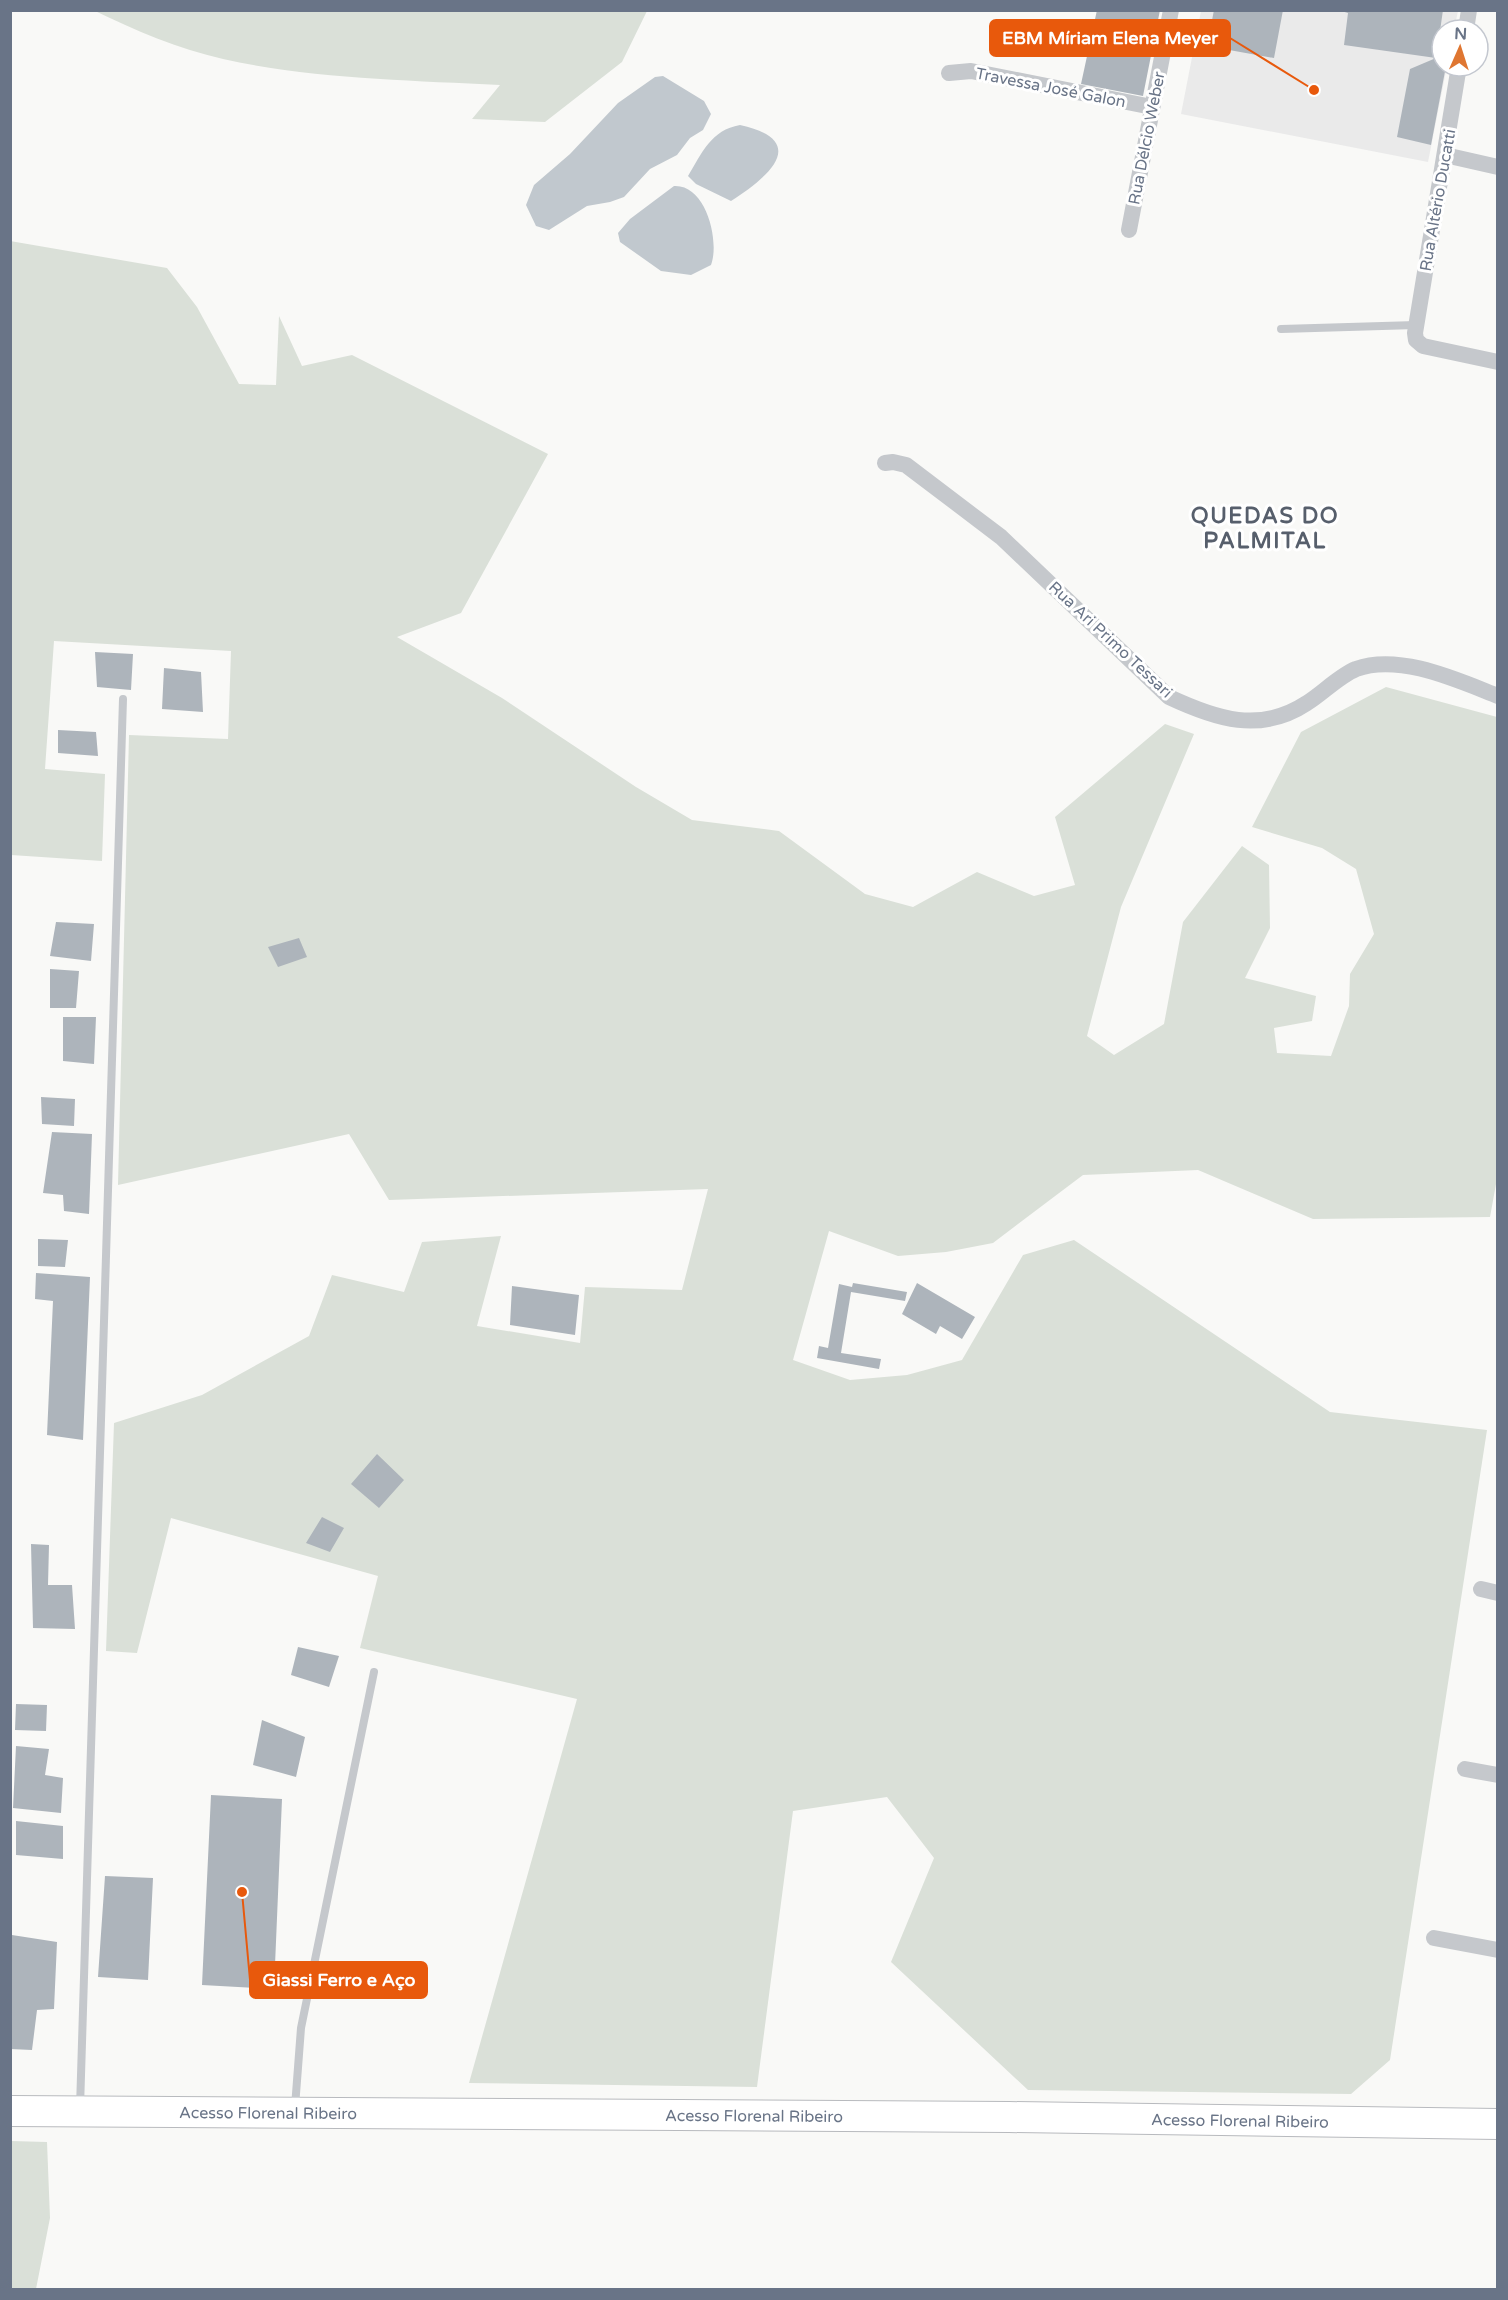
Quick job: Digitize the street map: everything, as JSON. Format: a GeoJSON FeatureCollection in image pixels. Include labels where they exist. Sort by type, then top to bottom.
{"type":"FeatureCollection","features":[{"type":"Feature","properties":{"kind":"highway","name":"Acesso Florenal Ribeiro"},"geometry":{"type":"LineString","coordinates":[[10,2111],[1009,2117],[1497,2124]]}},
{"type":"Feature","properties":{"kind":"street","name":"Rua Délcio Weber"},"geometry":{"type":"LineString","coordinates":[[1129,230],[1171,10]]}},
{"type":"Feature","properties":{"kind":"street","name":"Travessa José Galon"},"geometry":{"type":"LineString","coordinates":[[949,73],[971,70],[1152,107]]}},
{"type":"Feature","properties":{"kind":"street","name":"Rua Altério Ducatti"},"geometry":{"type":"LineString","coordinates":[[1415,329],[1457,78]]}},
{"type":"Feature","properties":{"kind":"street"},"geometry":{"type":"LineString","coordinates":[[1445,156],[1497,167]]}},
{"type":"Feature","properties":{"kind":"street"},"geometry":{"type":"LineString","coordinates":[[1415,329],[1416,340],[1423,345],[1497,362]]}},
{"type":"Feature","properties":{"kind":"street","name":"Rua Ari Primo Tessari"},"geometry":{"type":"LineString","coordinates":[[885,463],[906,465],[1001,537],[1169,697],[1201,712],[1236,720],[1273,720],[1306,705],[1355,670],[1380,665],[1405,664],[1497,696]]}},
{"type":"Feature","properties":{"kind":"street"},"geometry":{"type":"LineString","coordinates":[[1480,1589],[1497,1593]]}},
{"type":"Feature","properties":{"kind":"street"},"geometry":{"type":"LineString","coordinates":[[1465,1769],[1497,1775]]}},
{"type":"Feature","properties":{"kind":"street"},"geometry":{"type":"LineString","coordinates":[[1434,1938],[1497,1950]]}},
{"type":"Feature","properties":{"kind":"lane"},"geometry":{"type":"LineString","coordinates":[[1281,329],[1415,329]]}},
{"type":"Feature","properties":{"kind":"lane"},"geometry":{"type":"LineString","coordinates":[[79,2112],[123,699]]}},
{"type":"Feature","properties":{"kind":"lane"},"geometry":{"type":"LineString","coordinates":[[294,2113],[301,2028],[374,1672]]}},
{"type":"Feature","properties":{"kind":"shaded area"},"geometry":{"type":"Polygon","coordinates":[[[95,11],[647,11],[622,62],[545,122],[472,119],[500,85],[361,78],[257,66],[206,55],[173,44],[95,11]]]}},
{"type":"Feature","properties":{"kind":"shaded area"},"geometry":{"type":"Polygon","coordinates":[[[1201,11],[1458,11],[1457,18],[1430,18],[1430,78],[1445,78],[1428,162],[1181,114],[1201,11]]]}},
{"type":"Feature","properties":{"kind":"shaded area"},"geometry":{"type":"Polygon","coordinates":[[[663,76],[704,101],[711,114],[703,130],[690,138],[677,155],[650,169],[624,197],[587,206],[549,230],[536,226],[526,205],[534,185],[570,154],[618,103],[655,77],[663,76]]]}},
{"type":"Feature","properties":{"kind":"shaded area"},"geometry":{"type":"Polygon","coordinates":[[[740,125],[762,132],[774,140],[778,150],[776,160],[769,171],[758,182],[731,201],[696,184],[688,176],[714,137],[740,125]]]}},
{"type":"Feature","properties":{"kind":"shaded area"},"geometry":{"type":"Polygon","coordinates":[[[674,186],[685,188],[695,194],[708,216],[712,229],[714,242],[711,265],[691,275],[661,271],[620,242],[618,233],[630,219],[674,186]]]}},
{"type":"Feature","properties":{"kind":"shaded area"},"geometry":{"type":"Polygon","coordinates":[[[10,241],[167,268],[197,307],[239,384],[276,385],[279,316],[302,366],[352,355],[548,454],[461,613],[397,637],[502,698],[636,787],[692,820],[779,831],[865,894],[913,907],[977,872],[1034,896],[1075,885],[1055,817],[1165,724],[1194,734],[1121,907],[1087,1036],[1114,1055],[1164,1024],[1183,922],[1242,846],[1269,865],[1270,928],[1245,978],[1316,996],[1312,1021],[1274,1028],[1277,1053],[1331,1056],[1349,1006],[1350,974],[1374,934],[1356,869],[1322,848],[1252,827],[1301,732],[1386,687],[1497,717],[1498,1173],[1490,1217],[1313,1219],[1198,1170],[1083,1175],[993,1243],[946,1252],[898,1256],[829,1231],[793,1360],[850,1380],[907,1375],[962,1360],[1023,1255],[1074,1240],[1330,1412],[1487,1430],[1390,2060],[1351,2094],[1028,2090],[891,1962],[934,1858],[887,1797],[793,1811],[757,2087],[469,2083],[577,1699],[360,1648],[378,1576],[171,1518],[137,1653],[106,1651],[114,1423],[202,1395],[309,1336],[332,1275],[404,1292],[422,1242],[501,1236],[477,1326],[580,1343],[585,1287],[682,1290],[708,1189],[389,1200],[349,1134],[118,1185],[129,735],[228,739],[231,651],[54,641],[45,769],[105,774],[102,861],[11,855],[10,241]]]}},
{"type":"Feature","properties":{"kind":"shaded area"},"geometry":{"type":"Polygon","coordinates":[[[11,2141],[47,2142],[50,2218],[36,2289],[11,2289],[11,2141]]]}},
{"type":"Feature","properties":{"kind":"building"},"geometry":{"type":"Polygon","coordinates":[[[1097,10],[1160,10],[1143,96],[1081,84],[1097,10]]]}},
{"type":"Feature","properties":{"kind":"building"},"geometry":{"type":"Polygon","coordinates":[[[1214,10],[1283,10],[1274,58],[1207,46],[1214,10]]]}},
{"type":"Feature","properties":{"kind":"building"},"geometry":{"type":"Polygon","coordinates":[[[1338,10],[1443,10],[1442,18],[1430,18],[1430,57],[1344,45],[1348,13],[1338,10]]]}},
{"type":"Feature","properties":{"kind":"building"},"geometry":{"type":"Polygon","coordinates":[[[1430,61],[1430,78],[1444,78],[1431,145],[1397,137],[1410,69],[1430,61]]]}},
{"type":"Feature","properties":{"kind":"building"},"geometry":{"type":"Polygon","coordinates":[[[95,652],[133,654],[131,690],[97,687],[95,652]]]}},
{"type":"Feature","properties":{"kind":"building"},"geometry":{"type":"Polygon","coordinates":[[[164,668],[201,672],[203,712],[162,709],[164,668]]]}},
{"type":"Feature","properties":{"kind":"building"},"geometry":{"type":"Polygon","coordinates":[[[58,730],[96,732],[98,756],[58,753],[58,730]]]}},
{"type":"Feature","properties":{"kind":"building"},"geometry":{"type":"Polygon","coordinates":[[[56,922],[94,924],[91,961],[50,956],[56,922]]]}},
{"type":"Feature","properties":{"kind":"building"},"geometry":{"type":"Polygon","coordinates":[[[299,938],[307,957],[278,967],[268,947],[299,938]]]}},
{"type":"Feature","properties":{"kind":"building"},"geometry":{"type":"Polygon","coordinates":[[[50,969],[79,971],[76,1008],[50,1008],[50,969]]]}},
{"type":"Feature","properties":{"kind":"building"},"geometry":{"type":"Polygon","coordinates":[[[63,1017],[96,1017],[94,1064],[63,1061],[63,1017]]]}},
{"type":"Feature","properties":{"kind":"building"},"geometry":{"type":"Polygon","coordinates":[[[41,1097],[75,1099],[74,1126],[42,1124],[41,1097]]]}},
{"type":"Feature","properties":{"kind":"building"},"geometry":{"type":"Polygon","coordinates":[[[52,1132],[92,1134],[89,1214],[64,1211],[63,1195],[43,1193],[52,1132]]]}},
{"type":"Feature","properties":{"kind":"building"},"geometry":{"type":"Polygon","coordinates":[[[38,1239],[68,1240],[65,1267],[38,1266],[38,1239]]]}},
{"type":"Feature","properties":{"kind":"building"},"geometry":{"type":"Polygon","coordinates":[[[36,1273],[90,1277],[83,1440],[47,1435],[53,1301],[35,1299],[36,1273]]]}},
{"type":"Feature","properties":{"kind":"building"},"geometry":{"type":"Polygon","coordinates":[[[853,1283],[907,1292],[905,1301],[851,1292],[841,1353],[881,1359],[879,1369],[817,1358],[819,1346],[828,1348],[839,1284],[852,1287],[853,1283]]]}},
{"type":"Feature","properties":{"kind":"building"},"geometry":{"type":"Polygon","coordinates":[[[917,1283],[975,1317],[962,1339],[940,1326],[936,1334],[902,1314],[917,1283]]]}},
{"type":"Feature","properties":{"kind":"building"},"geometry":{"type":"Polygon","coordinates":[[[512,1286],[579,1295],[575,1335],[510,1325],[512,1286]]]}},
{"type":"Feature","properties":{"kind":"building"},"geometry":{"type":"Polygon","coordinates":[[[377,1454],[404,1480],[379,1508],[351,1484],[377,1454]]]}},
{"type":"Feature","properties":{"kind":"building"},"geometry":{"type":"Polygon","coordinates":[[[322,1517],[344,1528],[330,1552],[306,1543],[322,1517]]]}},
{"type":"Feature","properties":{"kind":"building"},"geometry":{"type":"Polygon","coordinates":[[[31,1544],[49,1545],[48,1585],[72,1585],[75,1629],[33,1628],[31,1544]]]}},
{"type":"Feature","properties":{"kind":"building"},"geometry":{"type":"Polygon","coordinates":[[[298,1647],[339,1656],[329,1687],[291,1675],[298,1647]]]}},
{"type":"Feature","properties":{"kind":"building"},"geometry":{"type":"Polygon","coordinates":[[[16,1704],[47,1705],[46,1731],[15,1730],[16,1704]]]}},
{"type":"Feature","properties":{"kind":"building"},"geometry":{"type":"Polygon","coordinates":[[[262,1720],[305,1737],[296,1777],[253,1765],[262,1720]]]}},
{"type":"Feature","properties":{"kind":"building"},"geometry":{"type":"Polygon","coordinates":[[[16,1746],[49,1749],[45,1775],[63,1778],[61,1813],[13,1808],[16,1746]]]}},
{"type":"Feature","properties":{"kind":"building"},"geometry":{"type":"Polygon","coordinates":[[[211,1795],[282,1799],[274,1989],[202,1985],[211,1795]]]}},
{"type":"Feature","properties":{"kind":"building"},"geometry":{"type":"Polygon","coordinates":[[[16,1821],[63,1826],[63,1859],[16,1855],[16,1821]]]}},
{"type":"Feature","properties":{"kind":"building"},"geometry":{"type":"Polygon","coordinates":[[[105,1876],[153,1878],[148,1980],[98,1977],[105,1876]]]}},
{"type":"Feature","properties":{"kind":"building"},"geometry":{"type":"Polygon","coordinates":[[[12,1935],[57,1942],[54,2009],[37,2010],[32,2050],[10,2049],[12,1935]]]}},
{"type":"Feature","properties":{"kind":"place","name":"EBM Míriam Elena Meyer"},"geometry":{"type":"Point","coordinates":[1314,90]}},
{"type":"Feature","properties":{"kind":"place","name":"Giassi Ferro e Aço"},"geometry":{"type":"Point","coordinates":[242,1892]}},
{"type":"Feature","properties":{"kind":"district","name":"QUEDAS DO PALMITAL"},"geometry":{"type":"Point","coordinates":[1265,528]}}]}
